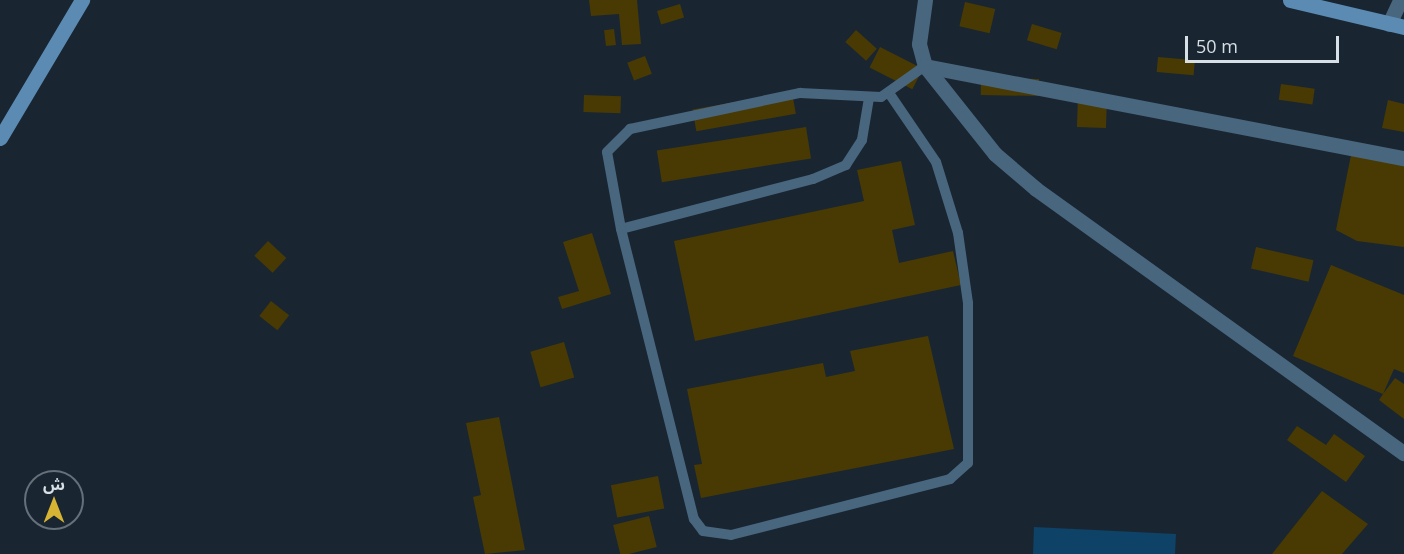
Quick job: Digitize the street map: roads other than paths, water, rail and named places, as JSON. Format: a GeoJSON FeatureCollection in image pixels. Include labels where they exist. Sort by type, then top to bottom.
{"type":"FeatureCollection","features":[{"type":"Feature","properties":{"kind":"main road"},"geometry":{"type":"LineString","coordinates":[[0,138],[82,0]]}},
{"type":"Feature","properties":{"kind":"main road"},"geometry":{"type":"LineString","coordinates":[[1290,0],[1397,25]]}},
{"type":"Feature","properties":{"kind":"street"},"geometry":{"type":"LineString","coordinates":[[925,0],[919,44],[925,66],[995,154],[1036,189],[1404,453]]}},
{"type":"Feature","properties":{"kind":"street"},"geometry":{"type":"LineString","coordinates":[[1397,25],[1400,0]]}},
{"type":"Feature","properties":{"kind":"street"},"geometry":{"type":"LineString","coordinates":[[925,66],[1404,159]]}},
{"type":"Feature","properties":{"kind":"lane"},"geometry":{"type":"LineString","coordinates":[[890,93],[936,162],[958,233],[970,368],[970,452],[963,473],[731,535],[703,531],[694,519],[606,170],[608,152],[630,129],[800,93],[869,98],[890,93],[925,66]]}},
{"type":"Feature","properties":{"kind":"lane"},"geometry":{"type":"LineString","coordinates":[[621,229],[813,179],[846,165],[862,140],[869,98]]}}]}
